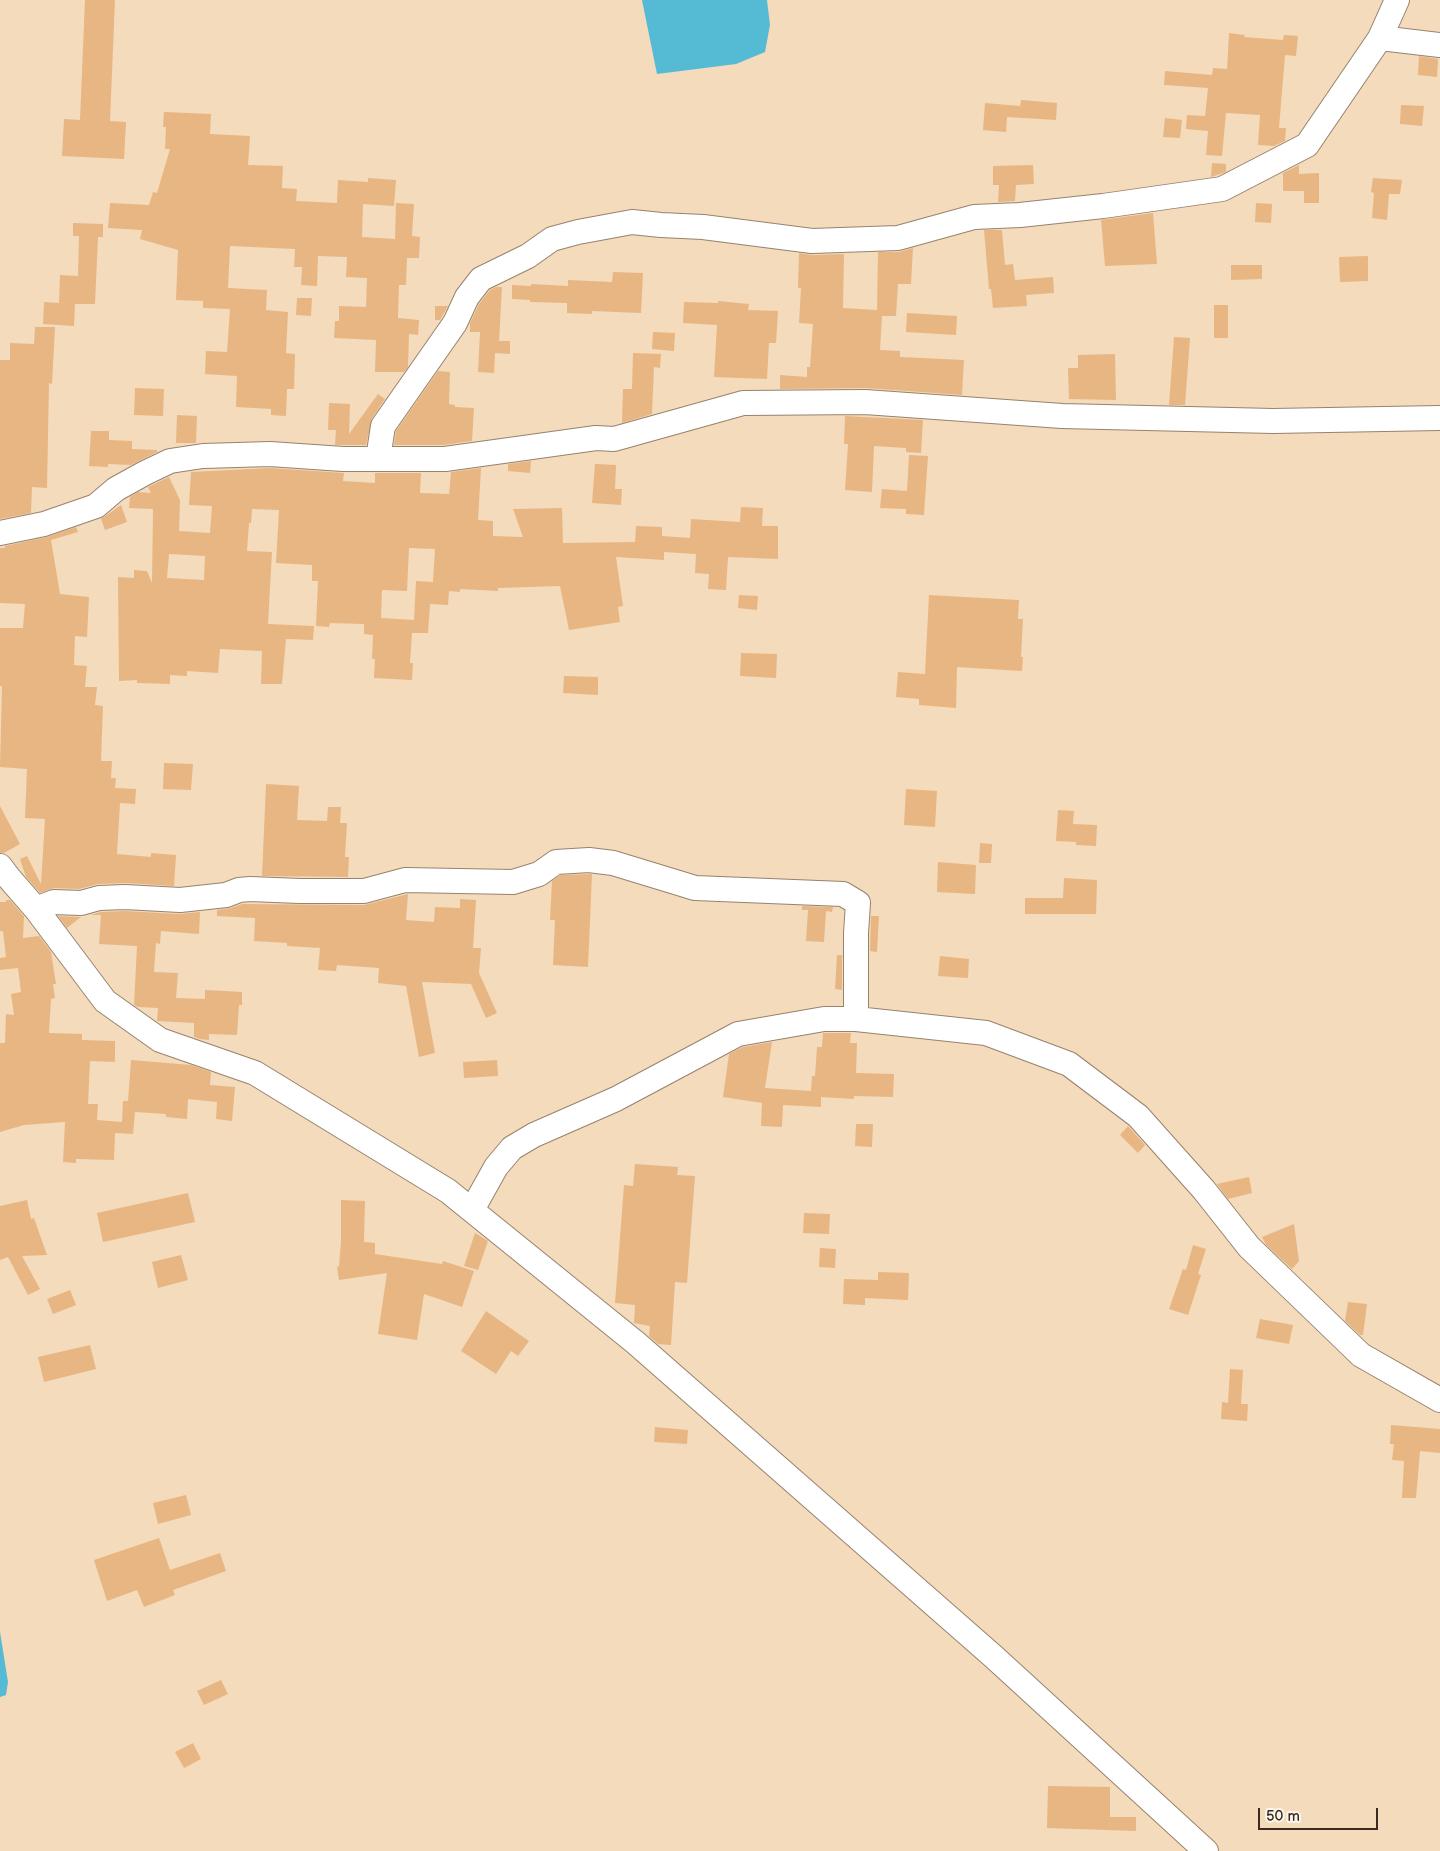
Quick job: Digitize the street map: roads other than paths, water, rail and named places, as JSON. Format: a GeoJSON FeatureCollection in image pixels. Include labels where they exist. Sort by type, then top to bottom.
{"type":"FeatureCollection","features":[{"type":"Feature","properties":{"kind":"street"},"geometry":{"type":"LineString","coordinates":[[378,459],[383,426],[455,324],[467,297],[481,279],[528,256],[552,239],[632,222],[661,226],[703,227],[812,241],[898,238],[974,217],[1020,215],[1103,206],[1222,188],[1307,145],[1380,38],[1397,0]]}},
{"type":"Feature","properties":{"kind":"street"},"geometry":{"type":"LineString","coordinates":[[1380,38],[1440,45]]}},
{"type":"Feature","properties":{"kind":"street"},"geometry":{"type":"LineString","coordinates":[[0,533],[44,524],[96,506],[116,489],[145,473],[170,462],[203,456],[270,454],[343,459],[445,459],[596,438],[614,439],[743,403],[865,402],[1062,416],[1273,421],[1440,418]]}},
{"type":"Feature","properties":{"kind":"street"},"geometry":{"type":"LineString","coordinates":[[36,908],[54,902],[81,903],[100,898],[125,897],[180,900],[226,895],[239,890],[250,889],[364,891],[405,880],[513,882],[539,874],[556,862],[589,860],[613,863],[694,888],[843,894],[858,903],[856,1019]]}},
{"type":"Feature","properties":{"kind":"street"},"geometry":{"type":"LineString","coordinates":[[0,866],[8,878],[36,908],[105,1001],[160,1040],[255,1073],[448,1191],[643,1350],[994,1657],[1206,1851]]}},
{"type":"Feature","properties":{"kind":"street"},"geometry":{"type":"LineString","coordinates":[[472,1210],[496,1167],[512,1148],[534,1135],[616,1099],[738,1034],[824,1019],[856,1019],[986,1033],[1069,1064],[1138,1116],[1204,1190],[1249,1247],[1361,1355],[1440,1400]]}},
{"type":"Feature","properties":{"kind":"water"},"geometry":{"type":"Polygon","coordinates":[[[642,0],[767,0],[770,25],[765,52],[736,64],[657,74],[642,0]]]}},
{"type":"Feature","properties":{"kind":"water"},"geometry":{"type":"Polygon","coordinates":[[[0,1632],[8,1682],[6,1695],[0,1697],[0,1632]]]}}]}
